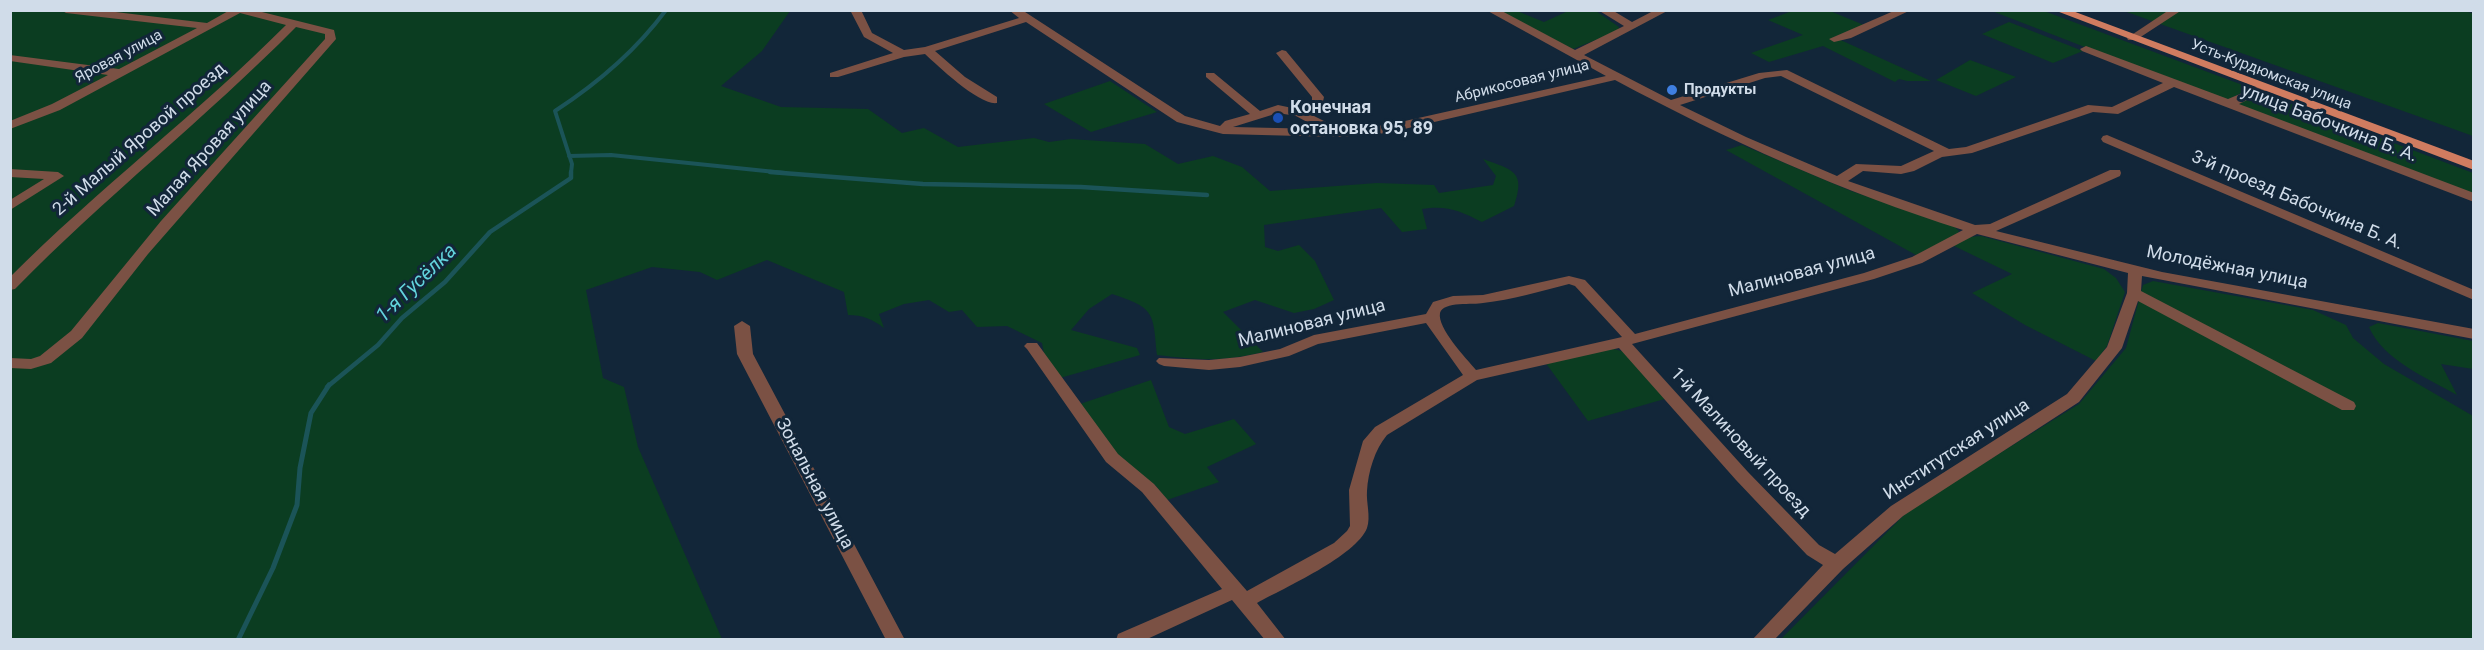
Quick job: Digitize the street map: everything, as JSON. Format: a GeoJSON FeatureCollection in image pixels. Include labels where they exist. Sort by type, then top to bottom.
{"type":"FeatureCollection","features":[{"type":"Feature","properties":{"kind":"main road","name":"Усть-Курдюмская улица"},"geometry":{"type":"LineString","coordinates":[[2059,10],[2474,166]]}},
{"type":"Feature","properties":{"kind":"street"},"geometry":{"type":"LineString","coordinates":[[66,10],[209,27]]}},
{"type":"Feature","properties":{"kind":"street","name":"Яровая улица"},"geometry":{"type":"LineString","coordinates":[[13,123],[56,107],[238,10]]}},
{"type":"Feature","properties":{"kind":"street","name":"Малая Яровая улица"},"geometry":{"type":"LineString","coordinates":[[10,363],[28,365],[49,358],[77,333],[142,252],[274,106],[331,39],[330,32],[238,10]]}},
{"type":"Feature","properties":{"kind":"street"},"geometry":{"type":"LineString","coordinates":[[855,10],[868,35],[902,54]]}},
{"type":"Feature","properties":{"kind":"street","name":"Абрикосовая улица"},"geometry":{"type":"LineString","coordinates":[[1014,10],[1181,120],[1223,130],[1366,132],[1411,124],[1615,77]]}},
{"type":"Feature","properties":{"kind":"street","name":"Молодёжная улица"},"geometry":{"type":"LineString","coordinates":[[1491,10],[1669,105],[1839,181],[1976,230],[2135,270],[2474,334]]}},
{"type":"Feature","properties":{"kind":"street"},"geometry":{"type":"LineString","coordinates":[[1603,10],[1631,26]]}},
{"type":"Feature","properties":{"kind":"street"},"geometry":{"type":"LineString","coordinates":[[1575,55],[1664,10]]}},
{"type":"Feature","properties":{"kind":"street"},"geometry":{"type":"LineString","coordinates":[[1834,39],[1847,36],[1906,10]]}},
{"type":"Feature","properties":{"kind":"street"},"geometry":{"type":"LineString","coordinates":[[2132,38],[2177,10]]}},
{"type":"Feature","properties":{"kind":"street"},"geometry":{"type":"LineString","coordinates":[[834,75],[902,54],[927,50],[1026,19]]}},
{"type":"Feature","properties":{"kind":"street","name":"2-й Малый Яровой проезд"},"geometry":{"type":"LineString","coordinates":[[10,286],[62,233],[248,69],[294,23]]}},
{"type":"Feature","properties":{"kind":"street"},"geometry":{"type":"LineString","coordinates":[[927,50],[961,79],[993,100]]}},
{"type":"Feature","properties":{"kind":"street","name":"улица Бабочкина Б. А."},"geometry":{"type":"LineString","coordinates":[[2086,50],[2474,198]]}},
{"type":"Feature","properties":{"kind":"street"},"geometry":{"type":"LineString","coordinates":[[1282,53],[1318,96],[1318,103],[1299,113]]}},
{"type":"Feature","properties":{"kind":"street"},"geometry":{"type":"LineString","coordinates":[[10,58],[122,73]]}},
{"type":"Feature","properties":{"kind":"street"},"geometry":{"type":"LineString","coordinates":[[1669,105],[1763,75],[1783,72],[1946,152]]}},
{"type":"Feature","properties":{"kind":"street"},"geometry":{"type":"LineString","coordinates":[[1210,75],[1257,114]]}},
{"type":"Feature","properties":{"kind":"street"},"geometry":{"type":"LineString","coordinates":[[1839,181],[1861,167],[1902,170],[1946,152],[1968,150],[2092,108],[2114,111],[2172,83]]}},
{"type":"Feature","properties":{"kind":"street"},"geometry":{"type":"LineString","coordinates":[[2228,104],[2263,88]]}},
{"type":"Feature","properties":{"kind":"street"},"geometry":{"type":"LineString","coordinates":[[1223,130],[1229,124],[1257,114],[1278,110],[1299,113],[1328,128],[1331,133]]}},
{"type":"Feature","properties":{"kind":"street","name":"3-й проезд Бабочкина Б. А."},"geometry":{"type":"LineString","coordinates":[[2106,139],[2474,296]]}},
{"type":"Feature","properties":{"kind":"street"},"geometry":{"type":"LineString","coordinates":[[1976,230],[1992,228],[2115,172]]}},
{"type":"Feature","properties":{"kind":"street"},"geometry":{"type":"LineString","coordinates":[[10,173],[58,176],[10,206]]}},
{"type":"Feature","properties":{"kind":"street","name":"Малиновая улица"},"geometry":{"type":"LineString","coordinates":[[1125,639],[1240,596],[1340,548],[1353,536],[1359,526],[1359,490],[1369,445],[1381,431],[1472,376],[1627,340],[1879,273],[1917,260],[1976,230]]}},
{"type":"Feature","properties":{"kind":"street","name":"Институтская улица"},"geometry":{"type":"LineString","coordinates":[[1761,639],[1836,564],[1897,511],[2073,398],[2114,348],[2134,293],[2135,270]]}},
{"type":"Feature","properties":{"kind":"street"},"geometry":{"type":"LineString","coordinates":[[1472,376],[1434,326],[1433,312],[1438,305],[1453,300],[1483,299],[1569,280],[1580,283],[1627,340]]}},
{"type":"Feature","properties":{"kind":"street"},"geometry":{"type":"LineString","coordinates":[[2134,293],[2348,406]]}},
{"type":"Feature","properties":{"kind":"street","name":"Малиновая улица"},"geometry":{"type":"LineString","coordinates":[[1164,361],[1209,365],[1240,362],[1284,353],[1314,340],[1415,319],[1432,318]]}},
{"type":"Feature","properties":{"kind":"street","name":"Зональная улица"},"geometry":{"type":"LineString","coordinates":[[742,326],[746,354],[896,639]]}},
{"type":"Feature","properties":{"kind":"street","name":"1-й Малиновый проезд"},"geometry":{"type":"LineString","coordinates":[[1627,340],[1758,493],[1813,550],[1836,564]]}},
{"type":"Feature","properties":{"kind":"street"},"geometry":{"type":"LineString","coordinates":[[1032,346],[1112,458],[1148,488],[1277,639]]}},
{"type":"Feature","properties":{"kind":"green space"},"geometry":{"type":"Polygon","coordinates":[[[2462,10],[2474,14],[2473,136],[2124,11],[2462,10]]]}},
{"type":"Feature","properties":{"kind":"green space"},"geometry":{"type":"Polygon","coordinates":[[[10,11],[790,11],[762,51],[721,86],[781,107],[868,109],[902,133],[924,128],[958,147],[1034,138],[1049,142],[1071,139],[1145,144],[1178,164],[1213,156],[1242,167],[1270,191],[1377,183],[1434,185],[1439,193],[1493,185],[1496,176],[1483,159],[1509,169],[1514,174],[1518,185],[1517,194],[1514,206],[1482,222],[1453,210],[1422,209],[1427,229],[1402,232],[1381,208],[1264,225],[1265,247],[1278,251],[1299,245],[1315,261],[1334,300],[1314,309],[1294,313],[1255,300],[1223,312],[1263,352],[1223,359],[1198,359],[1157,355],[1154,329],[1149,314],[1137,303],[1112,294],[1089,309],[1071,330],[1137,348],[1140,355],[1060,378],[1044,353],[1042,343],[1007,326],[977,327],[962,310],[949,312],[929,300],[904,304],[879,314],[884,328],[867,318],[848,315],[844,292],[767,260],[717,280],[700,272],[652,267],[586,290],[603,378],[624,387],[638,447],[722,639],[11,639],[10,11]]]}},
{"type":"Feature","properties":{"kind":"green space"},"geometry":{"type":"Polygon","coordinates":[[[1498,11],[1517,11],[1544,22],[1565,11],[1596,11],[1619,27],[1618,31],[1573,49],[1498,11]]]}},
{"type":"Feature","properties":{"kind":"green space"},"geometry":{"type":"Polygon","coordinates":[[[1792,11],[1830,11],[1864,25],[1834,37],[1931,81],[1899,79],[1895,82],[1823,46],[1769,62],[1751,53],[1803,35],[1768,20],[1792,11]]]}},
{"type":"Feature","properties":{"kind":"green space"},"geometry":{"type":"Polygon","coordinates":[[[1992,11],[2044,11],[2240,84],[2245,91],[2229,99],[2216,98],[1992,11]]]}},
{"type":"Feature","properties":{"kind":"green space"},"geometry":{"type":"Polygon","coordinates":[[[2009,22],[2083,51],[2053,63],[1982,34],[2009,22]]]}},
{"type":"Feature","properties":{"kind":"green space"},"geometry":{"type":"Polygon","coordinates":[[[1970,60],[2016,77],[1976,96],[1936,80],[1970,60]]]}},
{"type":"Feature","properties":{"kind":"green space"},"geometry":{"type":"Polygon","coordinates":[[[1110,81],[1157,112],[1091,132],[1044,104],[1110,81]]]}},
{"type":"Feature","properties":{"kind":"green space"},"geometry":{"type":"Polygon","coordinates":[[[2256,95],[2270,96],[2473,173],[2473,196],[2243,108],[2238,103],[2256,95]]]}},
{"type":"Feature","properties":{"kind":"green space"},"geometry":{"type":"Polygon","coordinates":[[[1742,145],[1851,191],[1954,226],[1959,231],[1957,235],[1916,255],[1726,150],[1742,145]]]}},
{"type":"Feature","properties":{"kind":"green space"},"geometry":{"type":"Polygon","coordinates":[[[1981,236],[2104,269],[2116,278],[2125,292],[2107,346],[2096,361],[2025,325],[1972,293],[2012,274],[1952,245],[1969,237],[1981,236]]]}},
{"type":"Feature","properties":{"kind":"green space"},"geometry":{"type":"Polygon","coordinates":[[[2153,281],[2313,310],[2346,325],[2353,338],[2384,364],[2473,416],[2473,639],[1780,640],[1910,509],[2079,404],[2126,348],[2143,285],[2153,281]]]}},
{"type":"Feature","properties":{"kind":"green space"},"geometry":{"type":"Polygon","coordinates":[[[2378,323],[2473,341],[2473,369],[2441,364],[2457,395],[2407,367],[2384,349],[2369,327],[2378,323]]]}},
{"type":"Feature","properties":{"kind":"green space"},"geometry":{"type":"Polygon","coordinates":[[[1610,348],[1625,352],[1668,398],[1588,421],[1545,362],[1610,348]]]}},
{"type":"Feature","properties":{"kind":"green space"},"geometry":{"type":"Polygon","coordinates":[[[1151,380],[1169,427],[1185,434],[1234,419],[1256,444],[1207,467],[1219,482],[1167,500],[1156,486],[1117,456],[1080,404],[1151,380]]]}},
{"type":"Feature","properties":{"kind":"waterway","name":"1-я Гусёлка"},"geometry":{"type":"LineString","coordinates":[[569,156],[555,111],[615,66],[642,40],[666,10]]}},
{"type":"Feature","properties":{"kind":"waterway"},"geometry":{"type":"LineString","coordinates":[[569,156],[611,155],[785,173]]}},
{"type":"Feature","properties":{"kind":"waterway","name":"1-я Гусёлка"},"geometry":{"type":"LineString","coordinates":[[569,156],[572,164],[571,173]]}},
{"type":"Feature","properties":{"kind":"waterway"},"geometry":{"type":"LineString","coordinates":[[770,172],[923,184],[1081,187],[1207,195]]}},
{"type":"Feature","properties":{"kind":"waterway","name":"1-я Гусёлка"},"geometry":{"type":"LineString","coordinates":[[329,386],[378,345],[402,318],[445,282],[490,232],[571,178],[571,173]]}},
{"type":"Feature","properties":{"kind":"waterway","name":"1-я Гусёлка"},"geometry":{"type":"LineString","coordinates":[[238,640],[273,568],[297,505],[300,468],[311,413],[329,386]]}},
{"type":"Feature","properties":{"kind":"place","name":"Продукты"},"geometry":{"type":"Point","coordinates":[1672,90]}},
{"type":"Feature","properties":{"kind":"place","name":"Конечная остановка 95, 89"},"geometry":{"type":"Point","coordinates":[1278,118]}}]}
